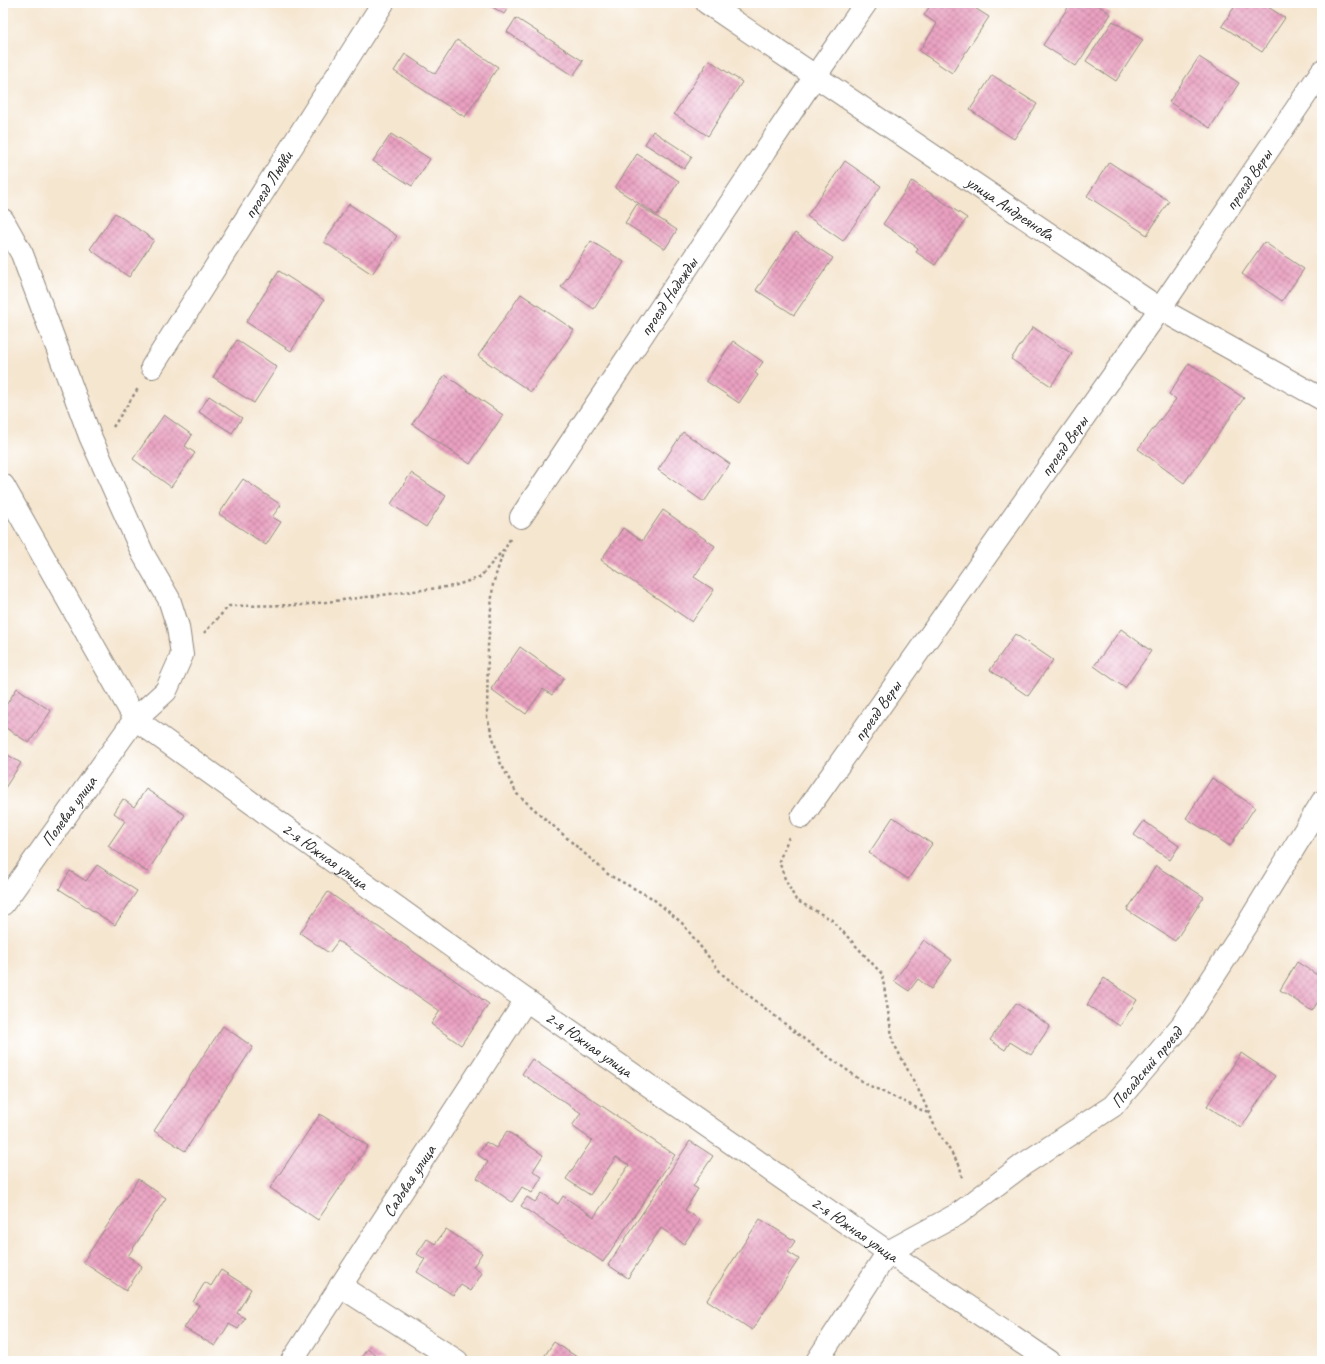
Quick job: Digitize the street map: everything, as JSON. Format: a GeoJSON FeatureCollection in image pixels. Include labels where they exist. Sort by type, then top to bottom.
{"type":"FeatureCollection","features":[{"type":"Feature","properties":{"kind":"street","name":"проезд Любви"},"geometry":{"type":"LineString","coordinates":[[152,367],[383,3]]}},
{"type":"Feature","properties":{"kind":"street","name":"улица Андреянова"},"geometry":{"type":"LineString","coordinates":[[707,3],[816,75],[874,117],[1160,309],[1322,399]]}},
{"type":"Feature","properties":{"kind":"street","name":"проезд Надежды"},"geometry":{"type":"LineString","coordinates":[[521,517],[816,75],[866,3]]}},
{"type":"Feature","properties":{"kind":"street","name":"проезд Веры"},"geometry":{"type":"LineString","coordinates":[[802,817],[1160,309],[1322,71]]}},
{"type":"Feature","properties":{"kind":"street"},"geometry":{"type":"LineString","coordinates":[[3,220],[22,254],[97,452],[143,554],[169,599],[178,627],[182,654]]}},
{"type":"Feature","properties":{"kind":"street"},"geometry":{"type":"LineString","coordinates":[[3,485],[134,719]]}},
{"type":"Feature","properties":{"kind":"street","name":"Полевая улица"},"geometry":{"type":"LineString","coordinates":[[3,904],[134,719],[166,691],[182,654]]}},
{"type":"Feature","properties":{"kind":"street","name":"2-я Южная улица"},"geometry":{"type":"LineString","coordinates":[[134,719],[526,1000],[888,1252],[1049,1361]]}},
{"type":"Feature","properties":{"kind":"street","name":"Посадский проезд"},"geometry":{"type":"LineString","coordinates":[[888,1252],[962,1211],[1024,1164],[1114,1106],[1182,1025],[1247,924],[1322,802]]}},
{"type":"Feature","properties":{"kind":"street","name":"Садовая улица"},"geometry":{"type":"LineString","coordinates":[[292,1361],[526,1000]]}},
{"type":"Feature","properties":{"kind":"street"},"geometry":{"type":"LineString","coordinates":[[816,1361],[888,1252]]}},
{"type":"Feature","properties":{"kind":"street"},"geometry":{"type":"LineString","coordinates":[[340,1286],[457,1361]]}},
{"type":"Feature","properties":{"kind":"path"},"geometry":{"type":"LineString","coordinates":[[97,452],[152,367]]}},
{"type":"Feature","properties":{"kind":"path"},"geometry":{"type":"LineString","coordinates":[[521,517],[503,553],[493,584],[488,646],[487,718],[500,762],[517,794],[609,875],[652,898],[682,923],[722,974],[804,1039],[866,1084],[930,1114]]}},
{"type":"Feature","properties":{"kind":"path"},"geometry":{"type":"LineString","coordinates":[[182,654],[229,606],[302,605],[454,586],[480,576],[508,544]]}},
{"type":"Feature","properties":{"kind":"path"},"geometry":{"type":"LineString","coordinates":[[802,817],[788,839],[779,861],[785,879],[796,900],[832,920],[882,974],[893,1042],[930,1114],[936,1129],[960,1166],[962,1177],[962,1211]]}},
{"type":"Feature","properties":{"kind":"building"},"geometry":{"type":"Polygon","coordinates":[[[486,3],[511,3],[504,14],[486,3]]]}},
{"type":"Feature","properties":{"kind":"building"},"geometry":{"type":"Polygon","coordinates":[[[932,3],[967,3],[989,17],[952,73],[919,51],[937,24],[924,15],[932,3]]]}},
{"type":"Feature","properties":{"kind":"building"},"geometry":{"type":"Polygon","coordinates":[[[1071,3],[1095,3],[1111,14],[1076,66],[1043,45],[1071,3]]]}},
{"type":"Feature","properties":{"kind":"building"},"geometry":{"type":"Polygon","coordinates":[[[1237,3],[1262,3],[1285,18],[1262,52],[1222,26],[1237,3]]]}},
{"type":"Feature","properties":{"kind":"building"},"geometry":{"type":"Polygon","coordinates":[[[516,18],[583,61],[573,76],[507,32],[516,18]]]}},
{"type":"Feature","properties":{"kind":"building"},"geometry":{"type":"Polygon","coordinates":[[[1113,21],[1143,40],[1116,81],[1086,61],[1113,21]]]}},
{"type":"Feature","properties":{"kind":"building"},"geometry":{"type":"Polygon","coordinates":[[[457,40],[498,67],[465,117],[394,71],[405,54],[435,74],[457,40]]]}},
{"type":"Feature","properties":{"kind":"building"},"geometry":{"type":"Polygon","coordinates":[[[1199,57],[1239,83],[1210,128],[1169,102],[1199,57]]]}},
{"type":"Feature","properties":{"kind":"building"},"geometry":{"type":"Polygon","coordinates":[[[709,60],[742,82],[708,136],[674,114],[709,60]]]}},
{"type":"Feature","properties":{"kind":"building"},"geometry":{"type":"Polygon","coordinates":[[[992,75],[1037,104],[1014,139],[970,110],[992,75]]]}},
{"type":"Feature","properties":{"kind":"building"},"geometry":{"type":"Polygon","coordinates":[[[653,131],[692,157],[684,169],[645,144],[653,131]]]}},
{"type":"Feature","properties":{"kind":"building"},"geometry":{"type":"Polygon","coordinates":[[[391,134],[430,159],[412,186],[373,161],[391,134]]]}},
{"type":"Feature","properties":{"kind":"building"},"geometry":{"type":"Polygon","coordinates":[[[637,154],[679,181],[657,215],[615,188],[637,154]]]}},
{"type":"Feature","properties":{"kind":"building"},"geometry":{"type":"Polygon","coordinates":[[[845,161],[881,186],[843,241],[807,216],[845,161]]]}},
{"type":"Feature","properties":{"kind":"building"},"geometry":{"type":"Polygon","coordinates":[[[1109,162],[1169,201],[1147,235],[1087,196],[1109,162]]]}},
{"type":"Feature","properties":{"kind":"building"},"geometry":{"type":"Polygon","coordinates":[[[912,181],[967,218],[935,265],[916,252],[918,248],[883,224],[912,181]]]}},
{"type":"Feature","properties":{"kind":"building"},"geometry":{"type":"Polygon","coordinates":[[[349,204],[397,236],[372,274],[324,242],[349,204]]]}},
{"type":"Feature","properties":{"kind":"building"},"geometry":{"type":"Polygon","coordinates":[[[637,204],[677,230],[665,249],[625,223],[637,204]]]}},
{"type":"Feature","properties":{"kind":"building"},"geometry":{"type":"Polygon","coordinates":[[[115,213],[154,240],[129,277],[90,249],[115,213]]]}},
{"type":"Feature","properties":{"kind":"building"},"geometry":{"type":"Polygon","coordinates":[[[795,233],[833,258],[794,315],[756,290],[795,233]]]}},
{"type":"Feature","properties":{"kind":"building"},"geometry":{"type":"Polygon","coordinates":[[[591,241],[624,262],[594,309],[561,287],[591,241]]]}},
{"type":"Feature","properties":{"kind":"building"},"geometry":{"type":"Polygon","coordinates":[[[1264,242],[1304,269],[1282,301],[1242,274],[1264,242]]]}},
{"type":"Feature","properties":{"kind":"building"},"geometry":{"type":"Polygon","coordinates":[[[279,271],[324,300],[291,351],[246,322],[279,271]]]}},
{"type":"Feature","properties":{"kind":"building"},"geometry":{"type":"Polygon","coordinates":[[[521,294],[574,330],[531,392],[478,356],[521,294]]]}},
{"type":"Feature","properties":{"kind":"building"},"geometry":{"type":"Polygon","coordinates":[[[1033,327],[1072,354],[1051,386],[1011,359],[1033,327]]]}},
{"type":"Feature","properties":{"kind":"building"},"geometry":{"type":"Polygon","coordinates":[[[237,340],[277,367],[254,403],[213,377],[237,340]]]}},
{"type":"Feature","properties":{"kind":"building"},"geometry":{"type":"Polygon","coordinates":[[[733,341],[763,362],[755,373],[758,375],[739,403],[706,381],[733,341]]]}},
{"type":"Feature","properties":{"kind":"building"},"geometry":{"type":"Polygon","coordinates":[[[1189,363],[1244,398],[1184,483],[1138,449],[1176,399],[1169,394],[1189,363]]]}},
{"type":"Feature","properties":{"kind":"building"},"geometry":{"type":"Polygon","coordinates":[[[445,375],[503,415],[470,464],[412,424],[445,375]]]}},
{"type":"Feature","properties":{"kind":"building"},"geometry":{"type":"Polygon","coordinates":[[[209,396],[242,418],[232,433],[199,412],[209,396]]]}},
{"type":"Feature","properties":{"kind":"building"},"geometry":{"type":"Polygon","coordinates":[[[164,415],[192,435],[185,446],[195,453],[171,487],[133,459],[164,415]]]}},
{"type":"Feature","properties":{"kind":"building"},"geometry":{"type":"Polygon","coordinates":[[[683,432],[730,464],[704,502],[658,470],[683,432]]]}},
{"type":"Feature","properties":{"kind":"building"},"geometry":{"type":"Polygon","coordinates":[[[411,473],[446,496],[426,527],[391,504],[411,473]]]}},
{"type":"Feature","properties":{"kind":"building"},"geometry":{"type":"Polygon","coordinates":[[[243,479],[281,505],[272,517],[281,522],[266,545],[219,514],[243,479]]]}},
{"type":"Feature","properties":{"kind":"building"},"geometry":{"type":"Polygon","coordinates":[[[663,510],[715,546],[694,577],[714,590],[692,622],[601,560],[623,528],[642,541],[663,510]]]}},
{"type":"Feature","properties":{"kind":"building"},"geometry":{"type":"Polygon","coordinates":[[[1121,629],[1151,651],[1125,688],[1094,666],[1121,629]]]}},
{"type":"Feature","properties":{"kind":"building"},"geometry":{"type":"Polygon","coordinates":[[[1015,634],[1053,660],[1028,696],[990,670],[1015,634]]]}},
{"type":"Feature","properties":{"kind":"building"},"geometry":{"type":"Polygon","coordinates":[[[520,647],[564,678],[552,695],[543,689],[526,714],[491,689],[520,647]]]}},
{"type":"Feature","properties":{"kind":"building"},"geometry":{"type":"Polygon","coordinates":[[[17,688],[51,711],[29,743],[3,726],[3,710],[17,688]]]}},
{"type":"Feature","properties":{"kind":"building"},"geometry":{"type":"Polygon","coordinates":[[[3,752],[21,763],[3,791],[3,752]]]}},
{"type":"Feature","properties":{"kind":"building"},"geometry":{"type":"Polygon","coordinates":[[[1212,778],[1255,807],[1230,846],[1186,818],[1212,778]]]}},
{"type":"Feature","properties":{"kind":"building"},"geometry":{"type":"Polygon","coordinates":[[[146,789],[185,815],[147,872],[108,846],[125,821],[114,813],[123,799],[134,807],[146,789]]]}},
{"type":"Feature","properties":{"kind":"building"},"geometry":{"type":"Polygon","coordinates":[[[893,817],[932,844],[908,879],[869,853],[893,817]]]}},
{"type":"Feature","properties":{"kind":"building"},"geometry":{"type":"Polygon","coordinates":[[[1144,821],[1179,846],[1170,860],[1134,835],[1144,821]]]}},
{"type":"Feature","properties":{"kind":"building"},"geometry":{"type":"Polygon","coordinates":[[[97,865],[137,891],[115,925],[59,889],[70,871],[86,881],[97,865]]]}},
{"type":"Feature","properties":{"kind":"building"},"geometry":{"type":"Polygon","coordinates":[[[1156,866],[1204,897],[1175,941],[1127,910],[1156,866]]]}},
{"type":"Feature","properties":{"kind":"building"},"geometry":{"type":"Polygon","coordinates":[[[328,892],[489,1004],[461,1045],[431,1024],[440,1011],[338,941],[329,953],[300,933],[328,892]]]}},
{"type":"Feature","properties":{"kind":"building"},"geometry":{"type":"Polygon","coordinates":[[[924,940],[952,960],[931,989],[918,979],[909,991],[894,981],[924,940]]]}},
{"type":"Feature","properties":{"kind":"building"},"geometry":{"type":"Polygon","coordinates":[[[1297,962],[1322,978],[1322,995],[1312,1011],[1280,990],[1297,962]]]}},
{"type":"Feature","properties":{"kind":"building"},"geometry":{"type":"Polygon","coordinates":[[[1104,978],[1137,1000],[1120,1026],[1087,1005],[1104,978]]]}},
{"type":"Feature","properties":{"kind":"building"},"geometry":{"type":"Polygon","coordinates":[[[1016,1003],[1050,1026],[1031,1055],[1010,1042],[1005,1050],[990,1040],[1016,1003]]]}},
{"type":"Feature","properties":{"kind":"building"},"geometry":{"type":"Polygon","coordinates":[[[223,1026],[253,1047],[185,1151],[154,1131],[223,1026]]]}},
{"type":"Feature","properties":{"kind":"building"},"geometry":{"type":"Polygon","coordinates":[[[1241,1053],[1275,1076],[1241,1128],[1207,1106],[1241,1053]]]}},
{"type":"Feature","properties":{"kind":"building"},"geometry":{"type":"Polygon","coordinates":[[[532,1059],[675,1155],[603,1262],[521,1206],[527,1197],[535,1202],[542,1193],[558,1204],[563,1196],[594,1217],[629,1165],[616,1157],[590,1195],[566,1179],[592,1140],[572,1126],[581,1113],[522,1074],[532,1059]]]}},
{"type":"Feature","properties":{"kind":"building"},"geometry":{"type":"Polygon","coordinates":[[[320,1114],[368,1146],[318,1220],[270,1188],[320,1114]]]}},
{"type":"Feature","properties":{"kind":"building"},"geometry":{"type":"Polygon","coordinates":[[[507,1131],[543,1155],[533,1171],[542,1177],[532,1193],[522,1187],[512,1202],[477,1178],[488,1162],[478,1155],[486,1142],[496,1148],[507,1131]]]}},
{"type":"Feature","properties":{"kind":"building"},"geometry":{"type":"Polygon","coordinates":[[[690,1141],[713,1156],[693,1186],[698,1189],[685,1210],[700,1220],[684,1244],[661,1228],[628,1278],[608,1265],[690,1141]]]}},
{"type":"Feature","properties":{"kind":"building"},"geometry":{"type":"Polygon","coordinates":[[[138,1179],[166,1198],[128,1256],[142,1266],[126,1291],[83,1262],[138,1179]]]}},
{"type":"Feature","properties":{"kind":"building"},"geometry":{"type":"Polygon","coordinates":[[[760,1219],[795,1241],[788,1252],[799,1259],[752,1330],[707,1300],[760,1219]]]}},
{"type":"Feature","properties":{"kind":"building"},"geometry":{"type":"Polygon","coordinates":[[[446,1229],[482,1253],[473,1267],[482,1273],[471,1291],[461,1285],[453,1295],[417,1272],[425,1259],[417,1254],[427,1239],[435,1244],[446,1229]]]}},
{"type":"Feature","properties":{"kind":"building"},"geometry":{"type":"Polygon","coordinates":[[[221,1270],[251,1289],[237,1313],[245,1318],[238,1329],[229,1324],[215,1346],[184,1328],[199,1305],[193,1302],[205,1282],[211,1286],[221,1270]]]}},
{"type":"Feature","properties":{"kind":"building"},"geometry":{"type":"Polygon","coordinates":[[[554,1342],[580,1359],[579,1361],[541,1361],[554,1342]]]}},
{"type":"Feature","properties":{"kind":"building"},"geometry":{"type":"Polygon","coordinates":[[[367,1349],[385,1361],[359,1361],[367,1349]]]}}]}
